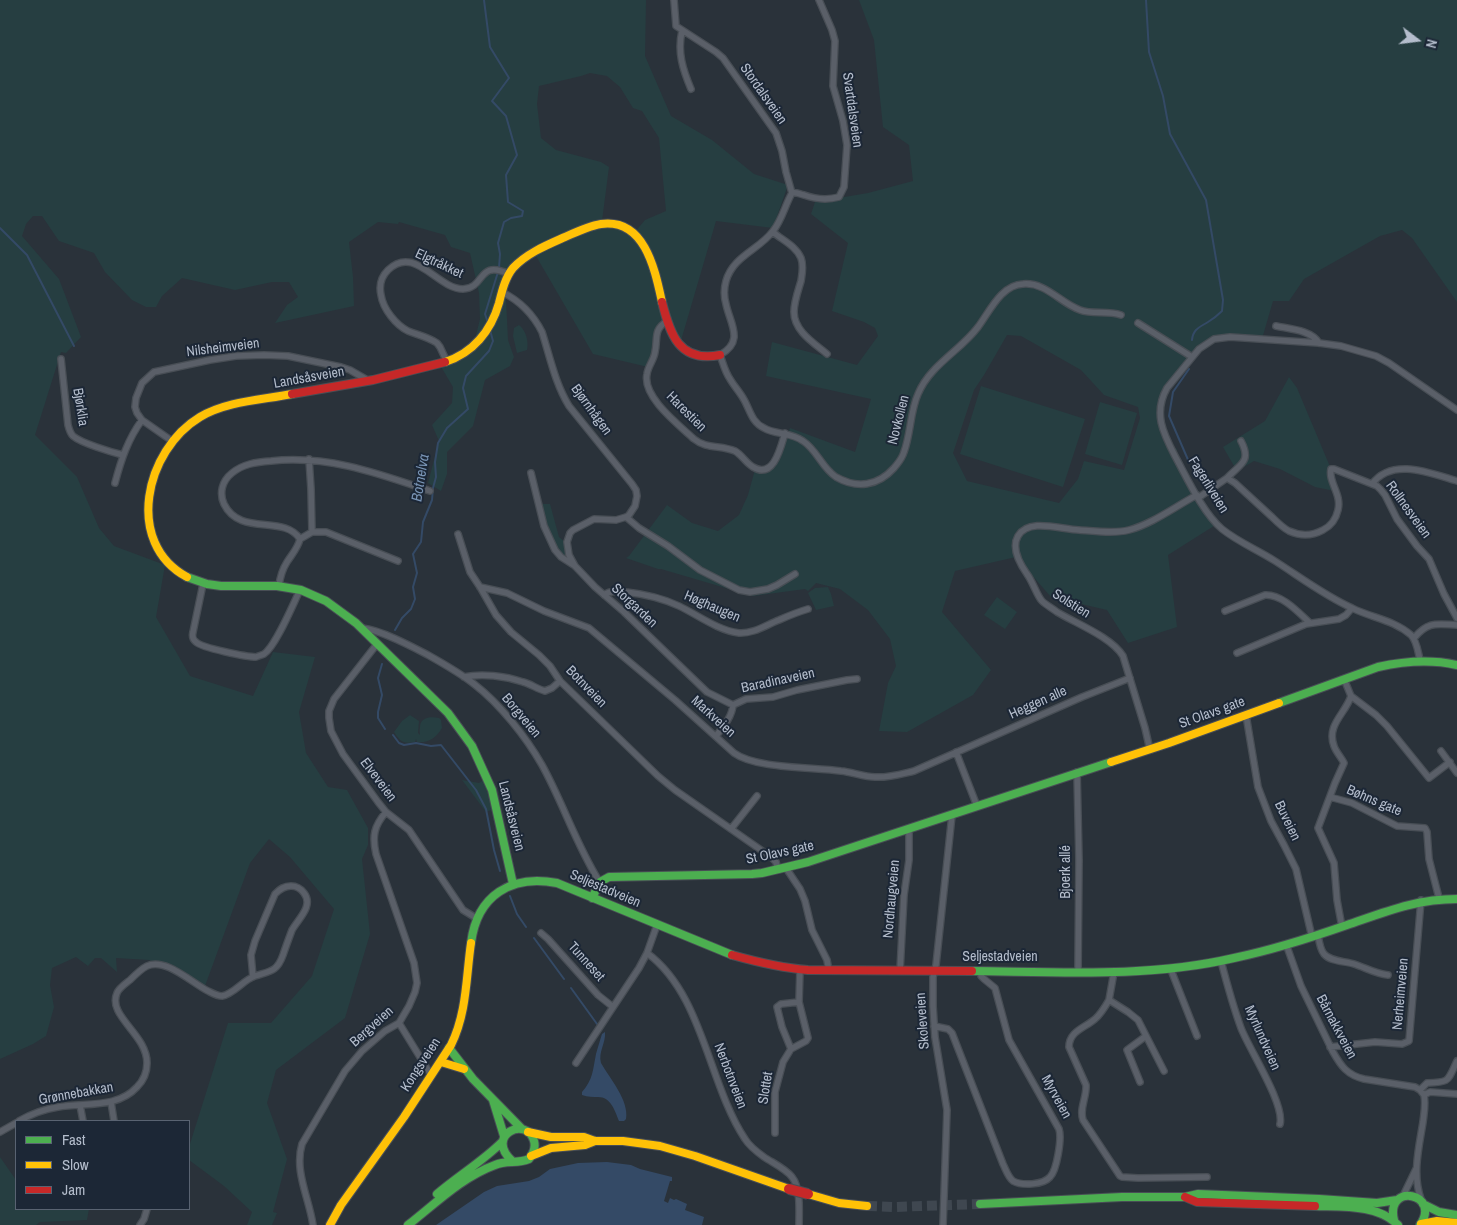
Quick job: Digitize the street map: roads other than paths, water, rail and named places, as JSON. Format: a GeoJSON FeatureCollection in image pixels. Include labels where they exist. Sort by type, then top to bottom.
{"type":"FeatureCollection","features":[{"type":"Feature","properties":{"kind":"main road","name":"Landsåsveien"},"geometry":{"type":"LineString","coordinates":[[514,884],[492,790],[472,746],[455,721],[362,628],[337,608],[311,594],[279,586],[224,587],[203,584],[184,576],[169,564],[159,551],[154,536],[150,509],[152,483],[158,464],[172,442],[194,421],[212,412],[227,407],[370,381],[447,362],[467,352],[482,338],[492,322],[502,292],[516,266],[527,256],[590,227],[603,224],[622,226],[635,234],[645,245],[674,338],[687,350],[706,356],[720,355]]}},
{"type":"Feature","properties":{"kind":"main road","name":"St Olavs gate"},"geometry":{"type":"LineString","coordinates":[[599,881],[609,876],[752,874],[782,869],[826,857],[1077,772],[1150,750],[1344,679],[1388,665],[1420,660],[1436,660],[1457,665]]}},
{"type":"Feature","properties":{"kind":"main road","name":"Seljestadveien"},"geometry":{"type":"LineString","coordinates":[[514,884],[527,881],[550,881],[740,958],[771,966],[829,971],[1114,972],[1171,970],[1221,961],[1315,936],[1421,900],[1457,898]]}},
{"type":"Feature","properties":{"kind":"main road"},"geometry":{"type":"LineString","coordinates":[[592,898],[599,881]]}},
{"type":"Feature","properties":{"kind":"main road","name":"Kongsveien"},"geometry":{"type":"LineString","coordinates":[[330,1225],[340,1207],[391,1136],[449,1048],[463,1011],[472,934],[476,918],[492,896],[514,884]]}},
{"type":"Feature","properties":{"kind":"main road"},"geometry":{"type":"LineString","coordinates":[[449,1048],[464,1069],[510,1119],[534,1138],[534,1152],[531,1156]]}},
{"type":"Feature","properties":{"kind":"main road"},"geometry":{"type":"LineString","coordinates":[[441,1062],[464,1069]]}},
{"type":"Feature","properties":{"kind":"main road"},"geometry":{"type":"LineString","coordinates":[[493,1100],[495,1111],[501,1123],[503,1153],[512,1161]]}},
{"type":"Feature","properties":{"kind":"main road"},"geometry":{"type":"LineString","coordinates":[[408,1224],[414,1215],[429,1201],[494,1150],[514,1129],[551,1137],[584,1137],[595,1141],[636,1143],[678,1151],[789,1189],[803,1196],[867,1206]]}},
{"type":"Feature","properties":{"kind":"main road"},"geometry":{"type":"LineString","coordinates":[[408,1224],[418,1218],[437,1201],[484,1170],[500,1162],[524,1161],[551,1148],[585,1145],[595,1141]]}},
{"type":"Feature","properties":{"kind":"main road"},"geometry":{"type":"LineString","coordinates":[[980,1204],[1122,1197],[1185,1197],[1198,1194],[1377,1203],[1412,1196],[1439,1212],[1457,1215]]}},
{"type":"Feature","properties":{"kind":"main road"},"geometry":{"type":"LineString","coordinates":[[1185,1197],[1197,1202],[1366,1210],[1377,1212],[1396,1224]]}},
{"type":"Feature","properties":{"kind":"main road"},"geometry":{"type":"LineString","coordinates":[[1396,1224],[1392,1210],[1400,1198]]}},
{"type":"Feature","properties":{"kind":"main road"},"geometry":{"type":"LineString","coordinates":[[1420,1224],[1425,1215],[1422,1202]]}},
{"type":"Feature","properties":{"kind":"main road"},"geometry":{"type":"LineString","coordinates":[[1420,1224],[1437,1221],[1457,1223]]}},
{"type":"Feature","properties":{"kind":"street"},"geometry":{"type":"LineString","coordinates":[[674,0],[673,10],[676,26],[682,31],[679,42],[680,55],[691,89]]}},
{"type":"Feature","properties":{"kind":"street","name":"Svartdalsveien"},"geometry":{"type":"LineString","coordinates":[[792,193],[796,192],[816,198],[832,199],[839,196],[844,187],[847,145],[844,121],[833,86],[835,41],[818,0]]}},
{"type":"Feature","properties":{"kind":"street","name":"Stordalsveien"},"geometry":{"type":"LineString","coordinates":[[682,31],[703,43],[723,58],[776,133],[792,193]]}},
{"type":"Feature","properties":{"kind":"street"},"geometry":{"type":"LineString","coordinates":[[720,355],[730,348],[735,332],[725,298],[729,273],[738,261],[766,239],[777,226],[792,193]]}},
{"type":"Feature","properties":{"kind":"street"},"geometry":{"type":"LineString","coordinates":[[772,232],[796,250],[801,258],[803,273],[794,305],[795,321],[806,336],[827,354]]}},
{"type":"Feature","properties":{"kind":"street","name":"Elgtråkket"},"geometry":{"type":"LineString","coordinates":[[447,362],[437,343],[432,339],[404,328],[392,318],[382,300],[380,288],[384,274],[394,265],[402,262],[411,262],[450,285],[464,289],[474,285],[492,269],[510,274]]}},
{"type":"Feature","properties":{"kind":"street","name":"Novkollen"},"geometry":{"type":"LineString","coordinates":[[720,355],[729,379],[743,397],[755,422],[767,430],[797,437],[806,443],[836,477],[861,484],[877,482],[885,477],[902,457],[914,404],[923,385],[935,369],[974,332],[998,298],[1006,290],[1021,284],[1037,285],[1079,310],[1112,312],[1121,315]]}},
{"type":"Feature","properties":{"kind":"street","name":"Bjørnhågen"},"geometry":{"type":"LineString","coordinates":[[502,292],[512,297],[524,307],[538,323],[558,386],[564,398],[636,490],[637,501],[626,517]]}},
{"type":"Feature","properties":{"kind":"street","name":"Harestien"},"geometry":{"type":"LineString","coordinates":[[668,322],[658,329],[655,354],[647,372],[648,386],[660,407],[694,439],[705,445],[735,452],[751,466],[759,470],[768,468],[776,461],[785,433]]}},
{"type":"Feature","properties":{"kind":"street"},"geometry":{"type":"LineString","coordinates":[[1138,323],[1192,356]]}},
{"type":"Feature","properties":{"kind":"street","name":"Fagerliveien"},"geometry":{"type":"LineString","coordinates":[[1276,326],[1305,333],[1314,337],[1320,343]]}},
{"type":"Feature","properties":{"kind":"street","name":"Fagerliveien"},"geometry":{"type":"LineString","coordinates":[[1414,638],[1396,625],[1352,608],[1325,593],[1224,531],[1209,515],[1170,446],[1160,419],[1160,406],[1164,395],[1177,374],[1199,349],[1214,339],[1230,337],[1320,343],[1360,350],[1389,362],[1457,410]]}},
{"type":"Feature","properties":{"kind":"street","name":"Nilsheimveien"},"geometry":{"type":"LineString","coordinates":[[142,420],[136,414],[134,407],[138,389],[146,378],[154,372],[192,363],[236,356],[288,356],[340,366],[370,381]]}},
{"type":"Feature","properties":{"kind":"street","name":"Bjørklia"},"geometry":{"type":"LineString","coordinates":[[61,359],[68,425],[71,433],[82,441],[122,455]]}},
{"type":"Feature","properties":{"kind":"street"},"geometry":{"type":"LineString","coordinates":[[115,483],[122,455],[142,420],[172,442]]}},
{"type":"Feature","properties":{"kind":"street"},"geometry":{"type":"LineString","coordinates":[[1198,496],[1227,478],[1241,466],[1246,458],[1246,453],[1240,442]]}},
{"type":"Feature","properties":{"kind":"street"},"geometry":{"type":"LineString","coordinates":[[300,539],[287,529],[252,524],[239,520],[227,510],[221,492],[228,476],[249,464],[275,460],[309,459],[349,465],[430,491]]}},
{"type":"Feature","properties":{"kind":"street"},"geometry":{"type":"LineString","coordinates":[[309,459],[312,489],[312,532]]}},
{"type":"Feature","properties":{"kind":"street","name":"Rollnesveien"},"geometry":{"type":"LineString","coordinates":[[1227,478],[1235,483],[1284,528],[1297,534],[1313,534],[1332,524],[1338,511],[1339,498],[1330,474],[1331,469],[1334,468],[1372,484],[1381,490],[1397,519],[1417,546],[1429,558],[1444,594],[1457,618]]}},
{"type":"Feature","properties":{"kind":"street"},"geometry":{"type":"LineString","coordinates":[[1372,484],[1381,474],[1396,469],[1414,470],[1457,481]]}},
{"type":"Feature","properties":{"kind":"street","name":"Storgarden"},"geometry":{"type":"LineString","coordinates":[[531,473],[542,518],[551,543],[561,557],[575,566],[707,692],[734,705]]}},
{"type":"Feature","properties":{"kind":"street","name":"Solstien"},"geometry":{"type":"LineString","coordinates":[[1150,750],[1123,656],[1116,647],[1105,639],[1070,620],[1042,601],[1033,582],[1020,564],[1016,551],[1017,539],[1020,533],[1033,526],[1051,526],[1077,530],[1127,530],[1198,496]]}},
{"type":"Feature","properties":{"kind":"street"},"geometry":{"type":"LineString","coordinates":[[575,566],[569,555],[568,548],[568,537],[572,530],[594,519],[616,520],[626,517],[700,570],[739,590],[750,592],[768,589],[795,574]]}},
{"type":"Feature","properties":{"kind":"street"},"geometry":{"type":"LineString","coordinates":[[300,539],[312,532],[331,533],[398,561]]}},
{"type":"Feature","properties":{"kind":"street","name":"Botnveien"},"geometry":{"type":"LineString","coordinates":[[458,534],[468,567],[503,624],[539,655],[550,666],[560,681],[658,776],[683,796],[774,859],[797,883],[807,908],[812,930],[827,960],[829,971]]}},
{"type":"Feature","properties":{"kind":"street"},"geometry":{"type":"LineString","coordinates":[[279,586],[280,575],[285,564],[299,545],[300,539]]}},
{"type":"Feature","properties":{"kind":"street"},"geometry":{"type":"LineString","coordinates":[[203,584],[192,632],[194,640],[199,644],[256,657],[268,650],[282,627],[300,590]]}},
{"type":"Feature","properties":{"kind":"street","name":"Markveien"},"geometry":{"type":"LineString","coordinates":[[480,587],[507,592],[544,611],[589,628],[738,756],[748,760],[765,764],[840,771],[878,778],[914,771],[956,752]]}},
{"type":"Feature","properties":{"kind":"street","name":"Høghaugen"},"geometry":{"type":"LineString","coordinates":[[604,594],[614,591],[661,599],[677,605],[719,627],[739,633],[760,628],[808,609]]}},
{"type":"Feature","properties":{"kind":"street"},"geometry":{"type":"LineString","coordinates":[[1225,610],[1265,595],[1271,595],[1283,601],[1310,624]]}},
{"type":"Feature","properties":{"kind":"street"},"geometry":{"type":"LineString","coordinates":[[1237,653],[1310,624],[1339,619],[1352,608]]}},
{"type":"Feature","properties":{"kind":"street"},"geometry":{"type":"LineString","coordinates":[[1420,660],[1414,638],[1424,627],[1439,624],[1457,625]]}},
{"type":"Feature","properties":{"kind":"street","name":"Borgveien"},"geometry":{"type":"LineString","coordinates":[[362,628],[373,630],[420,651],[464,677],[484,692],[515,726],[530,746],[542,766],[584,855],[599,881]]}},
{"type":"Feature","properties":{"kind":"street","name":"Elveveien"},"geometry":{"type":"LineString","coordinates":[[377,644],[334,699],[329,711],[332,732],[340,749],[386,812],[409,830],[463,910],[476,918]]}},
{"type":"Feature","properties":{"kind":"street"},"geometry":{"type":"LineString","coordinates":[[464,677],[472,675],[508,678],[545,691],[560,681]]}},
{"type":"Feature","properties":{"kind":"street","name":"Heggen alle"},"geometry":{"type":"LineString","coordinates":[[956,752],[1130,678]]}},
{"type":"Feature","properties":{"kind":"street","name":"Baradinaveien"},"geometry":{"type":"LineString","coordinates":[[734,705],[746,699],[773,698],[797,690],[857,679]]}},
{"type":"Feature","properties":{"kind":"street"},"geometry":{"type":"LineString","coordinates":[[1344,679],[1351,696],[1387,726],[1429,778],[1450,762]]}},
{"type":"Feature","properties":{"kind":"street"},"geometry":{"type":"LineString","coordinates":[[1342,927],[1336,900],[1334,863],[1318,828],[1344,762],[1332,743],[1333,727],[1338,717],[1348,705],[1351,696]]}},
{"type":"Feature","properties":{"kind":"street"},"geometry":{"type":"LineString","coordinates":[[716,736],[728,719],[734,705]]}},
{"type":"Feature","properties":{"kind":"street","name":"Buveien"},"geometry":{"type":"LineString","coordinates":[[1246,715],[1258,786],[1273,826],[1296,869],[1315,936],[1321,949],[1328,957],[1372,972],[1388,975]]}},
{"type":"Feature","properties":{"kind":"street"},"geometry":{"type":"LineString","coordinates":[[1441,751],[1457,773]]}},
{"type":"Feature","properties":{"kind":"street"},"geometry":{"type":"LineString","coordinates":[[956,752],[977,806]]}},
{"type":"Feature","properties":{"kind":"street","name":"Bjoerk allé"},"geometry":{"type":"LineString","coordinates":[[1077,772],[1079,860],[1078,971]]}},
{"type":"Feature","properties":{"kind":"street"},"geometry":{"type":"LineString","coordinates":[[731,829],[757,796]]}},
{"type":"Feature","properties":{"kind":"street","name":"Bøhns gate"},"geometry":{"type":"LineString","coordinates":[[1330,797],[1352,804],[1397,826],[1425,828],[1429,859],[1439,898]]}},
{"type":"Feature","properties":{"kind":"street","name":"Bergveien"},"geometry":{"type":"LineString","coordinates":[[313,1225],[299,1169],[299,1154],[302,1144],[345,1071],[385,1031],[399,1023],[409,1006],[417,983],[410,951],[374,844],[375,829],[378,821],[386,812]]}},
{"type":"Feature","properties":{"kind":"street","name":"Skoleveien"},"geometry":{"type":"LineString","coordinates":[[943,1225],[947,1110],[934,1026],[933,977],[952,815]]}},
{"type":"Feature","properties":{"kind":"street","name":"Nordhaugveien"},"geometry":{"type":"LineString","coordinates":[[900,971],[909,829]]}},
{"type":"Feature","properties":{"kind":"street","name":"Grønnebakkan"},"geometry":{"type":"LineString","coordinates":[[23,1120],[58,1107],[111,1102],[125,1097],[139,1086],[147,1069],[146,1052],[142,1042],[117,1010],[115,998],[119,989],[148,965],[156,963],[169,967],[215,995],[222,996],[253,976],[271,972],[277,967],[294,928],[305,911],[306,897],[300,888],[286,886],[275,894],[251,955],[253,976]]}},
{"type":"Feature","properties":{"kind":"street","name":"Nerheimveien"},"geometry":{"type":"LineString","coordinates":[[1330,1047],[1375,1042],[1402,1044],[1409,1041],[1421,900]]}},
{"type":"Feature","properties":{"kind":"street"},"geometry":{"type":"LineString","coordinates":[[576,1063],[639,968],[647,953],[657,925]]}},
{"type":"Feature","properties":{"kind":"street","name":"Tunneset"},"geometry":{"type":"LineString","coordinates":[[540,933],[548,939],[598,995],[613,1008]]}},
{"type":"Feature","properties":{"kind":"street","name":"Bårnakkveien"},"geometry":{"type":"LineString","coordinates":[[1286,944],[1301,986],[1330,1047],[1342,1067],[1350,1075],[1409,1086],[1422,1092],[1457,1094]]}},
{"type":"Feature","properties":{"kind":"street","name":"Nerbotnveien"},"geometry":{"type":"LineString","coordinates":[[647,953],[667,972],[682,994],[731,1115],[746,1141],[754,1150],[793,1177],[803,1196]]}},
{"type":"Feature","properties":{"kind":"street","name":"Myrlundveien"},"geometry":{"type":"LineString","coordinates":[[1221,961],[1246,1041],[1264,1072],[1281,1114],[1280,1124]]}},
{"type":"Feature","properties":{"kind":"street","name":"Slottet"},"geometry":{"type":"LineString","coordinates":[[775,1133],[774,1101],[776,1085],[783,1062],[790,1048],[806,1041],[808,1038],[799,1002],[800,970]]}},
{"type":"Feature","properties":{"kind":"street"},"geometry":{"type":"LineString","coordinates":[[1171,970],[1197,1036]]}},
{"type":"Feature","properties":{"kind":"street","name":"Myrveien"},"geometry":{"type":"LineString","coordinates":[[934,1026],[948,1029],[952,1033],[1003,1164],[1011,1178],[1018,1183],[1024,1184],[1047,1181],[1054,1169],[1060,1140],[1059,1129],[1009,1040],[995,988],[984,979],[982,971]]}},
{"type":"Feature","properties":{"kind":"street"},"geometry":{"type":"LineString","coordinates":[[1114,972],[1109,1000],[1101,1014],[1074,1034],[1070,1042],[1069,1047],[1086,1084],[1082,1110],[1084,1120],[1122,1177],[1207,1177]]}},
{"type":"Feature","properties":{"kind":"street"},"geometry":{"type":"LineString","coordinates":[[1109,1000],[1138,1020],[1164,1071]]}},
{"type":"Feature","properties":{"kind":"street"},"geometry":{"type":"LineString","coordinates":[[790,1048],[777,1007],[781,1004],[799,1002]]}},
{"type":"Feature","properties":{"kind":"street"},"geometry":{"type":"LineString","coordinates":[[399,1023],[431,1076]]}},
{"type":"Feature","properties":{"kind":"street"},"geometry":{"type":"LineString","coordinates":[[1140,1082],[1127,1050],[1146,1036]]}},
{"type":"Feature","properties":{"kind":"street"},"geometry":{"type":"LineString","coordinates":[[1422,1202],[1416,1169],[1425,1107],[1422,1092],[1427,1083],[1445,1081],[1457,1061]]}},
{"type":"Feature","properties":{"kind":"street"},"geometry":{"type":"LineString","coordinates":[[111,1102],[114,1120]]}},
{"type":"Feature","properties":{"kind":"street"},"geometry":{"type":"LineString","coordinates":[[80,1105],[83,1120]]}},
{"type":"Feature","properties":{"kind":"street","name":"Grønnebakkan"},"geometry":{"type":"LineString","coordinates":[[0,1132],[15,1124]]}},
{"type":"Feature","properties":{"kind":"street"},"geometry":{"type":"LineString","coordinates":[[1400,1198],[1416,1169]]}},
{"type":"Feature","properties":{"kind":"street"},"geometry":{"type":"LineString","coordinates":[[799,1225],[803,1196]]}},
{"type":"Feature","properties":{"kind":"street"},"geometry":{"type":"LineString","coordinates":[[140,1225],[147,1210]]}},
{"type":"Feature","properties":{"kind":"water"},"geometry":{"type":"Polygon","coordinates":[[[605,1032],[600,1059],[625,1104],[626,1119],[624,1121],[619,1121],[612,1105],[606,1099],[582,1095],[590,1079],[600,1039],[605,1032]]]}},
{"type":"Feature","properties":{"kind":"water"},"geometry":{"type":"Polygon","coordinates":[[[607,1162],[631,1165],[672,1177],[664,1201],[668,1203],[670,1198],[687,1204],[685,1210],[704,1217],[702,1225],[436,1225],[484,1192],[497,1186],[529,1181],[550,1169],[578,1163],[607,1162]]]}},
{"type":"Feature","properties":{"kind":"waterway","name":"Botnelva"},"geometry":{"type":"LineString","coordinates":[[484,0],[490,47],[509,78],[492,101],[506,116],[517,155],[506,175],[508,202],[523,211],[522,216],[511,218],[504,222],[498,243],[500,254],[499,268]]}},
{"type":"Feature","properties":{"kind":"waterway"},"geometry":{"type":"LineString","coordinates":[[1146,0],[1149,52],[1163,96],[1170,134],[1206,200],[1223,300],[1222,311],[1197,329],[1192,340]]}},
{"type":"Feature","properties":{"kind":"waterway"},"geometry":{"type":"LineString","coordinates":[[0,228],[27,255],[74,346]]}},
{"type":"Feature","properties":{"kind":"waterway","name":"Botnelva"},"geometry":{"type":"LineString","coordinates":[[488,323],[485,314],[498,272]]}},
{"type":"Feature","properties":{"kind":"waterway","name":"Botnelva"},"geometry":{"type":"LineString","coordinates":[[395,630],[402,618],[411,609],[415,599],[413,587],[417,573],[413,554],[421,542],[423,522],[432,500],[436,477],[435,462],[438,443],[447,428],[468,409],[463,388],[466,376],[489,351],[493,341],[490,330]]}},
{"type":"Feature","properties":{"kind":"waterway"},"geometry":{"type":"LineString","coordinates":[[1189,369],[1173,392],[1169,416],[1189,462]]}},
{"type":"Feature","properties":{"kind":"waterway","name":"Botnelva"},"geometry":{"type":"LineString","coordinates":[[382,664],[378,678],[382,695],[378,718],[385,729]]}},
{"type":"Feature","properties":{"kind":"waterway","name":"Botnelva"},"geometry":{"type":"LineString","coordinates":[[393,735],[399,743],[404,745],[416,743],[431,746],[441,745],[476,790],[486,809],[500,871]]}},
{"type":"Feature","properties":{"kind":"waterway","name":"Botnelva"},"geometry":{"type":"LineString","coordinates":[[510,896],[517,914],[526,927]]}},
{"type":"Feature","properties":{"kind":"waterway","name":"Botnelva"},"geometry":{"type":"LineString","coordinates":[[534,938],[564,979]]}},
{"type":"Feature","properties":{"kind":"waterway","name":"Botnelva"},"geometry":{"type":"LineString","coordinates":[[571,988],[597,1024]]}},
{"type":"Feature","properties":{"kind":"tunnel"},"geometry":{"type":"LineString","coordinates":[[867,1206],[980,1204]]}}]}
